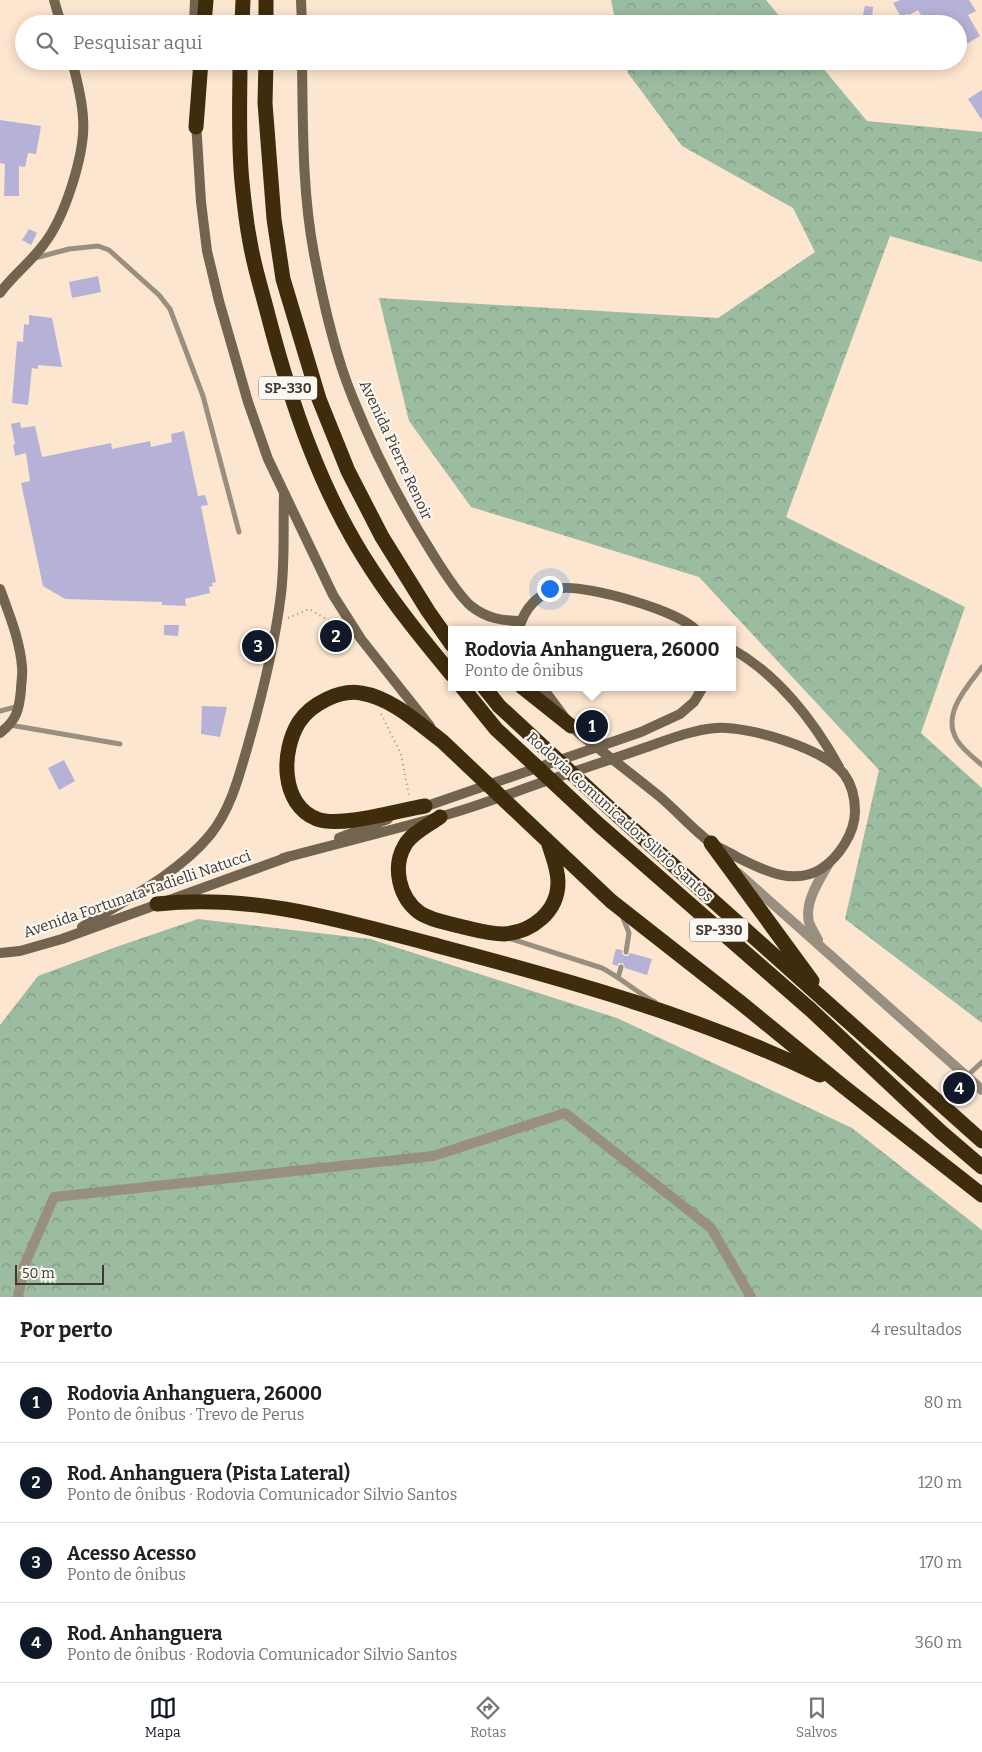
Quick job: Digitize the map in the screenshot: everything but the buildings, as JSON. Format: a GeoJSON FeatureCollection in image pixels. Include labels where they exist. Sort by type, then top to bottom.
{"type":"FeatureCollection","features":[{"type":"Feature","properties":{"kind":"highway"},"geometry":{"type":"LineString","coordinates":[[205,15],[206,0]]}},
{"type":"Feature","properties":{"kind":"highway"},"geometry":{"type":"LineString","coordinates":[[242,15],[243,0]]}},
{"type":"Feature","properties":{"kind":"highway"},"geometry":{"type":"LineString","coordinates":[[266,0],[266,15]]}},
{"type":"Feature","properties":{"kind":"highway"},"geometry":{"type":"LineString","coordinates":[[196,127],[200,70]]}},
{"type":"Feature","properties":{"kind":"highway","name":"SP-330"},"geometry":{"type":"LineString","coordinates":[[240,70],[239,129],[242,181],[250,243],[295,410],[321,476],[342,519],[371,569],[412,626],[448,670]]}},
{"type":"Feature","properties":{"kind":"highway","name":"SP-330"},"geometry":{"type":"LineString","coordinates":[[266,70],[265,103],[274,219],[283,279],[319,398],[348,472],[382,536],[428,612],[448,640]]}},
{"type":"Feature","properties":{"kind":"highway"},"geometry":{"type":"LineString","coordinates":[[428,612],[448,628]]}},
{"type":"Feature","properties":{"kind":"highway","name":"Rodovia Comunicador Silvio Santos"},"geometry":{"type":"LineString","coordinates":[[465,691],[496,729],[598,824],[811,1010],[940,1132],[982,1167]]}},
{"type":"Feature","properties":{"kind":"highway","name":"Rodovia Comunicador Silvio Santos"},"geometry":{"type":"LineString","coordinates":[[487,691],[499,706],[982,1141]]}},
{"type":"Feature","properties":{"kind":"highway"},"geometry":{"type":"LineString","coordinates":[[527,691],[570,726]]}},
{"type":"Feature","properties":{"kind":"highway"},"geometry":{"type":"LineString","coordinates":[[432,810],[355,820],[330,821],[317,818],[302,809],[295,800],[287,780],[287,762],[291,740],[300,722],[328,698],[345,693],[359,692],[389,703],[442,741],[611,902],[982,1195]]}},
{"type":"Feature","properties":{"kind":"highway"},"geometry":{"type":"LineString","coordinates":[[432,810],[405,844],[398,867],[402,890],[412,906],[420,913],[440,921],[491,933],[518,932],[534,925],[546,915],[558,892],[557,868],[549,844]]}},
{"type":"Feature","properties":{"kind":"highway"},"geometry":{"type":"LineString","coordinates":[[711,843],[831,1006]]}},
{"type":"Feature","properties":{"kind":"highway"},"geometry":{"type":"LineString","coordinates":[[157,904],[208,900],[263,905],[353,922],[544,974],[707,1027],[784,1058],[844,1087]]}},
{"type":"Feature","properties":{"kind":"main road"},"geometry":{"type":"LineString","coordinates":[[54,0],[58,15]]}},
{"type":"Feature","properties":{"kind":"main road"},"geometry":{"type":"LineString","coordinates":[[194,15],[195,0]]}},
{"type":"Feature","properties":{"kind":"main road"},"geometry":{"type":"LineString","coordinates":[[301,0],[302,15]]}},
{"type":"Feature","properties":{"kind":"main road"},"geometry":{"type":"LineString","coordinates":[[0,293],[44,244],[66,203],[82,147],[83,118],[79,87],[74,70]]}},
{"type":"Feature","properties":{"kind":"main road"},"geometry":{"type":"LineString","coordinates":[[194,70],[201,202],[207,251],[219,301],[248,402],[268,459],[333,595],[361,639],[442,741]]}},
{"type":"Feature","properties":{"kind":"main road","name":"Avenida Pierre Renoir"},"geometry":{"type":"LineString","coordinates":[[302,70],[306,199],[313,252],[327,319],[351,395],[408,515],[444,571],[470,605],[486,616],[520,625]]}},
{"type":"Feature","properties":{"kind":"main road"},"geometry":{"type":"LineString","coordinates":[[62,940],[163,878],[210,835],[228,804],[239,777],[257,714],[277,622],[282,592],[284,493]]}},
{"type":"Feature","properties":{"kind":"main road"},"geometry":{"type":"LineString","coordinates":[[520,625],[530,604],[545,593],[562,588],[588,591],[650,606],[686,621],[693,626]]}},
{"type":"Feature","properties":{"kind":"main road"},"geometry":{"type":"LineString","coordinates":[[0,589],[17,636],[22,668],[19,706],[16,716],[10,726],[0,733]]}},
{"type":"Feature","properties":{"kind":"main road"},"geometry":{"type":"LineString","coordinates":[[545,691],[570,726],[660,797],[711,843],[768,872],[791,877],[807,875],[830,862],[842,847],[850,834],[855,816],[855,800],[849,782],[810,720],[781,688],[760,669],[736,652]]}},
{"type":"Feature","properties":{"kind":"main road"},"geometry":{"type":"LineString","coordinates":[[432,810],[641,732],[680,714],[694,702],[701,691]]}},
{"type":"Feature","properties":{"kind":"main road","name":"Avenida Fortunata Tadielli Natucci"},"geometry":{"type":"LineString","coordinates":[[0,953],[20,951],[62,940],[283,858],[432,810],[694,731],[717,728],[741,729],[769,736],[800,747],[827,760],[842,772]]}},
{"type":"Feature","properties":{"kind":"main road","name":"Avenida Fortunata Tadielli Natucci"},"geometry":{"type":"LineString","coordinates":[[283,858],[432,810]]}},
{"type":"Feature","properties":{"kind":"street"},"geometry":{"type":"LineString","coordinates":[[820,944],[809,922],[808,911],[818,883],[830,862]]}},
{"type":"Feature","properties":{"kind":"street"},"geometry":{"type":"LineString","coordinates":[[726,863],[820,944],[982,1090]]}},
{"type":"Feature","properties":{"kind":"street"},"geometry":{"type":"LineString","coordinates":[[18,1297],[24,1266],[54,1198],[433,1156],[565,1113],[711,1228],[751,1297]]}},
{"type":"Feature","properties":{"kind":"lane"},"geometry":{"type":"LineString","coordinates":[[30,259],[69,249],[98,246],[109,250],[159,295],[170,309],[203,396],[239,532]]}},
{"type":"Feature","properties":{"kind":"lane"},"geometry":{"type":"LineString","coordinates":[[982,667],[959,698],[953,716],[952,727],[956,740],[962,748],[982,765]]}},
{"type":"Feature","properties":{"kind":"lane"},"geometry":{"type":"LineString","coordinates":[[0,711],[19,706]]}},
{"type":"Feature","properties":{"kind":"lane"},"geometry":{"type":"LineString","coordinates":[[10,726],[120,744]]}},
{"type":"Feature","properties":{"kind":"lane"},"geometry":{"type":"LineString","coordinates":[[611,902],[628,926],[626,952]]}},
{"type":"Feature","properties":{"kind":"lane"},"geometry":{"type":"LineString","coordinates":[[491,933],[588,962],[602,968],[637,992],[707,1027]]}},
{"type":"Feature","properties":{"kind":"lane"},"geometry":{"type":"LineString","coordinates":[[618,978],[621,967]]}},
{"type":"Feature","properties":{"kind":"lane"},"geometry":{"type":"LineString","coordinates":[[967,1076],[982,1062]]}},
{"type":"Feature","properties":{"kind":"path"},"geometry":{"type":"LineString","coordinates":[[277,622],[309,609],[361,639]]}},
{"type":"Feature","properties":{"kind":"path"},"geometry":{"type":"LineString","coordinates":[[371,695],[432,810]]}},
{"type":"Feature","properties":{"kind":"green space"},"geometry":{"type":"Polygon","coordinates":[[[611,0],[766,0],[778,15],[614,15],[611,0]]]}},
{"type":"Feature","properties":{"kind":"green space"},"geometry":{"type":"Polygon","coordinates":[[[627,70],[824,70],[867,121],[982,132],[982,262],[890,236],[786,517],[965,607],[921,733],[982,788],[982,1023],[845,919],[879,770],[699,577],[471,507],[409,421],[379,298],[718,318],[815,252],[793,208],[682,146],[627,70]]]}},
{"type":"Feature","properties":{"kind":"green space"},"geometry":{"type":"Polygon","coordinates":[[[198,919],[370,939],[617,1018],[852,1128],[982,1230],[982,1297],[0,1297],[0,1025],[38,976],[198,919]]]}},
{"type":"Feature","properties":{"kind":"place","name":"Rod. Anhanguera (Pista Lateral)"},"geometry":{"type":"Point","coordinates":[336,636]}},
{"type":"Feature","properties":{"kind":"place","name":"Acesso Acesso"},"geometry":{"type":"Point","coordinates":[258,646]}},
{"type":"Feature","properties":{"kind":"place","name":"Rodovia Anhanguera, 26000"},"geometry":{"type":"Point","coordinates":[592,726]}},
{"type":"Feature","properties":{"kind":"place","name":"Rod. Anhanguera"},"geometry":{"type":"Point","coordinates":[959,1088]}}]}
